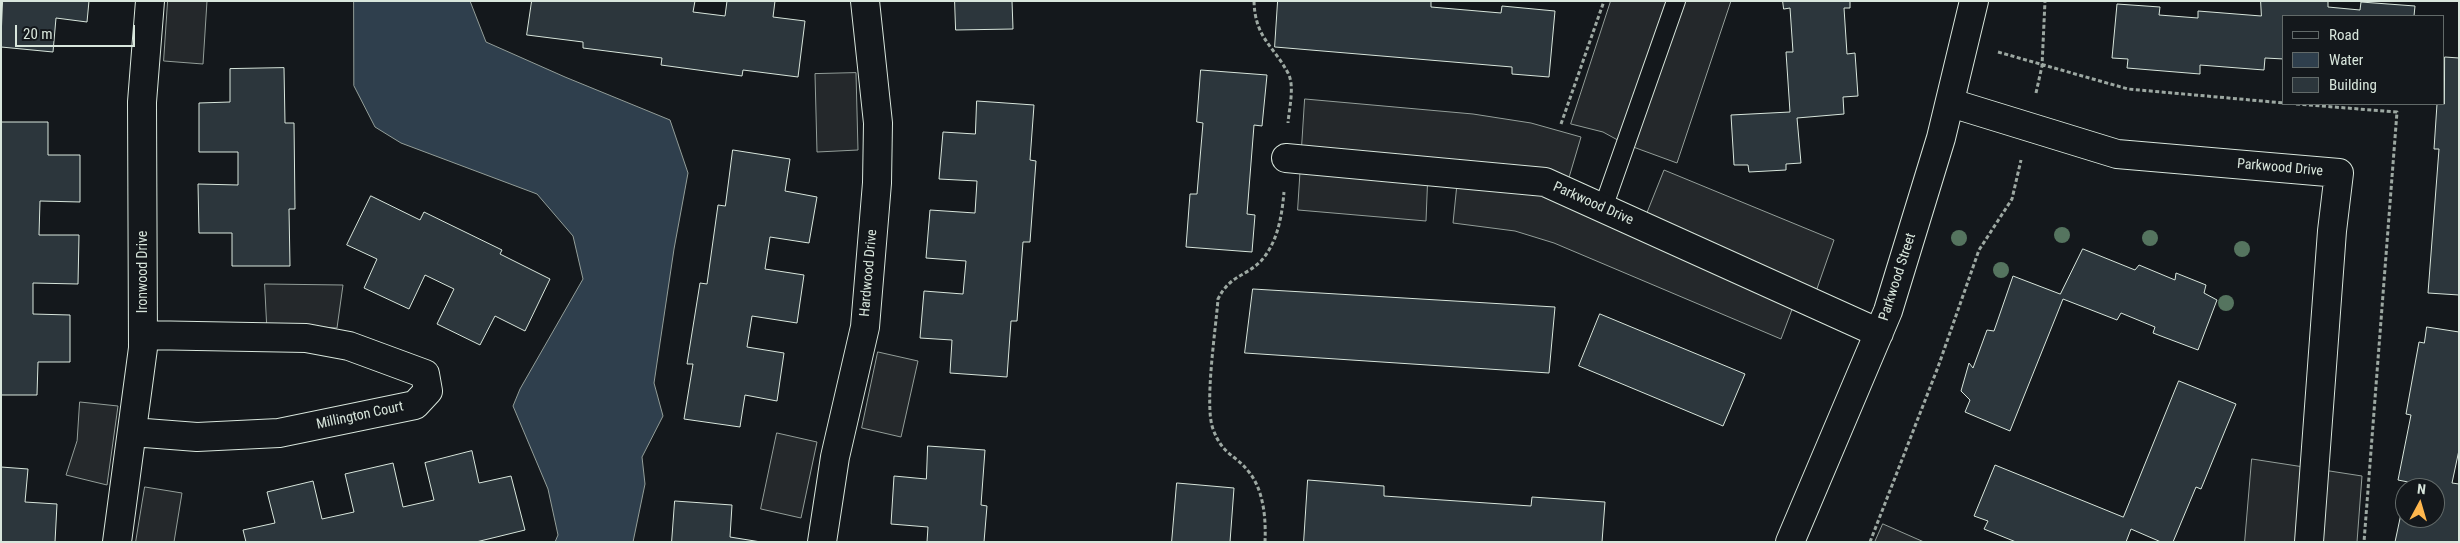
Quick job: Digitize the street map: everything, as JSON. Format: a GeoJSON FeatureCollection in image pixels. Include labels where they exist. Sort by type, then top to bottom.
{"type":"FeatureCollection","features":[{"type":"Feature","properties":{"kind":"street","name":"Ironwood Drive"},"geometry":{"type":"LineString","coordinates":[[117,542],[143,335],[142,102],[150,1]]}},
{"type":"Feature","properties":{"kind":"street","name":"Hardwood Drive"},"geometry":{"type":"LineString","coordinates":[[822,542],[835,457],[865,327],[877,183],[878,123],[865,1]]}},
{"type":"Feature","properties":{"kind":"street","name":"Parkwood Street"},"geometry":{"type":"LineString","coordinates":[[1790,542],[1888,311],[1950,103],[1974,1]]}},
{"type":"Feature","properties":{"kind":"street","name":"Parkwood Drive"},"geometry":{"type":"LineString","coordinates":[[1950,103],[2117,154],[2339,173],[2332,231],[2309,542]]}},
{"type":"Feature","properties":{"kind":"street","name":"Parkwood Drive"},"geometry":{"type":"LineString","coordinates":[[1286,158],[1545,182],[1879,333]]}},
{"type":"Feature","properties":{"kind":"street","name":"Millington Court"},"geometry":{"type":"LineString","coordinates":[[132,432],[197,437],[279,433],[415,405],[428,391],[425,374],[350,346],[306,338],[143,335]]}},
{"type":"Feature","properties":{"kind":"lane"},"geometry":{"type":"LineString","coordinates":[[1603,208],[1676,1]]}},
{"type":"Feature","properties":{"kind":"path"},"geometry":{"type":"LineString","coordinates":[[1254,1],[1254,14],[1263,39],[1289,74],[1290,90]]}},
{"type":"Feature","properties":{"kind":"path"},"geometry":{"type":"LineString","coordinates":[[1562,124],[1604,1]]}},
{"type":"Feature","properties":{"kind":"path"},"geometry":{"type":"LineString","coordinates":[[2035,98],[2042,66],[2045,1]]}},
{"type":"Feature","properties":{"kind":"path"},"geometry":{"type":"LineString","coordinates":[[1997,52],[2128,90],[2282,103]]}},
{"type":"Feature","properties":{"kind":"path"},"geometry":{"type":"LineString","coordinates":[[2309,105],[2397,112],[2364,542]]}},
{"type":"Feature","properties":{"kind":"path"},"geometry":{"type":"LineString","coordinates":[[1870,542],[1938,367],[1979,250],[2012,199],[2023,151]]}},
{"type":"Feature","properties":{"kind":"path"},"geometry":{"type":"LineString","coordinates":[[1265,542],[1266,519],[1260,493],[1249,472],[1222,449],[1212,427],[1209,404],[1218,299],[1225,286],[1260,261],[1272,241],[1282,217]]}},
{"type":"Feature","properties":{"kind":"shaded area"},"geometry":{"type":"Polygon","coordinates":[[[168,1],[207,1],[203,64],[164,61],[168,1]]]}},
{"type":"Feature","properties":{"kind":"shaded area"},"geometry":{"type":"Polygon","coordinates":[[[1611,1],[1731,1],[1677,163],[1625,144],[1603,132],[1571,124],[1611,1]]]}},
{"type":"Feature","properties":{"kind":"shaded area"},"geometry":{"type":"Polygon","coordinates":[[[856,73],[858,150],[817,152],[815,74],[856,73]]]}},
{"type":"Feature","properties":{"kind":"shaded area"},"geometry":{"type":"Polygon","coordinates":[[[1305,99],[1473,114],[1531,123],[1581,137],[1565,191],[1642,225],[1664,170],[1834,240],[1812,303],[1797,296],[1781,339],[1554,243],[1515,231],[1453,223],[1458,174],[1428,171],[1426,221],[1298,210],[1305,99]]]}},
{"type":"Feature","properties":{"kind":"shaded area"},"geometry":{"type":"Polygon","coordinates":[[[265,284],[343,285],[337,328],[267,324],[265,284]]]}},
{"type":"Feature","properties":{"kind":"shaded area"},"geometry":{"type":"Polygon","coordinates":[[[878,352],[918,361],[901,437],[862,428],[878,352]]]}},
{"type":"Feature","properties":{"kind":"shaded area"},"geometry":{"type":"Polygon","coordinates":[[[80,402],[118,406],[107,485],[66,475],[77,441],[80,402]]]}},
{"type":"Feature","properties":{"kind":"shaded area"},"geometry":{"type":"Polygon","coordinates":[[[777,433],[817,442],[801,518],[761,509],[777,433]]]}},
{"type":"Feature","properties":{"kind":"shaded area"},"geometry":{"type":"Polygon","coordinates":[[[2252,459],[2362,476],[2357,542],[2245,542],[2252,459]]]}},
{"type":"Feature","properties":{"kind":"shaded area"},"geometry":{"type":"Polygon","coordinates":[[[145,487],[182,493],[174,542],[136,542],[145,487]]]}},
{"type":"Feature","properties":{"kind":"shaded area"},"geometry":{"type":"Polygon","coordinates":[[[1883,524],[1924,542],[1875,542],[1883,524]]]}},
{"type":"Feature","properties":{"kind":"water"},"geometry":{"type":"Polygon","coordinates":[[[354,1],[470,1],[486,42],[670,120],[688,173],[674,249],[654,383],[663,416],[642,457],[645,484],[633,542],[555,542],[558,535],[548,489],[513,406],[520,389],[583,279],[573,236],[537,194],[401,143],[375,127],[354,86],[354,1]]]}},
{"type":"Feature","properties":{"kind":"building"},"geometry":{"type":"Polygon","coordinates":[[[3,1],[89,1],[87,22],[56,18],[53,52],[1,47],[3,1]]]}},
{"type":"Feature","properties":{"kind":"building"},"geometry":{"type":"Polygon","coordinates":[[[532,1],[695,1],[693,12],[725,16],[727,1],[775,1],[773,17],[805,21],[798,77],[743,70],[742,76],[661,65],[662,58],[583,48],[583,42],[527,35],[532,1]]]}},
{"type":"Feature","properties":{"kind":"building"},"geometry":{"type":"Polygon","coordinates":[[[955,1],[1012,1],[1013,29],[956,30],[955,1]]]}},
{"type":"Feature","properties":{"kind":"building"},"geometry":{"type":"Polygon","coordinates":[[[1278,1],[1431,1],[1431,7],[1501,13],[1502,6],[1555,11],[1549,77],[1512,74],[1512,67],[1275,47],[1278,1]]]}},
{"type":"Feature","properties":{"kind":"building"},"geometry":{"type":"Polygon","coordinates":[[[1783,1],[1850,1],[1850,8],[1844,8],[1847,54],[1855,53],[1858,96],[1843,97],[1844,114],[1797,118],[1801,163],[1786,164],[1786,170],[1749,172],[1748,165],[1734,165],[1731,115],[1790,112],[1786,52],[1793,52],[1790,8],[1784,9],[1783,1]]]}},
{"type":"Feature","properties":{"kind":"building"},"geometry":{"type":"Polygon","coordinates":[[[2261,1],[2328,1],[2328,7],[2360,10],[2361,2],[2415,6],[2414,15],[2282,15],[2282,59],[2265,58],[2264,70],[2200,65],[2200,74],[2127,68],[2128,59],[2112,58],[2117,4],[2160,7],[2159,15],[2198,18],[2198,11],[2261,16],[2261,1]]]}},
{"type":"Feature","properties":{"kind":"building"},"geometry":{"type":"Polygon","coordinates":[[[2445,57],[2459,58],[2459,295],[2428,293],[2439,149],[2434,149],[2437,105],[2445,105],[2445,57]]]}},
{"type":"Feature","properties":{"kind":"building"},"geometry":{"type":"Polygon","coordinates":[[[284,68],[285,123],[294,123],[295,209],[289,209],[290,266],[232,266],[232,233],[199,233],[198,184],[238,185],[238,152],[199,152],[199,103],[230,102],[230,69],[284,68]]]}},
{"type":"Feature","properties":{"kind":"building"},"geometry":{"type":"Polygon","coordinates":[[[1201,70],[1267,75],[1262,126],[1254,125],[1247,214],[1255,215],[1252,252],[1186,247],[1190,194],[1197,194],[1203,123],[1197,122],[1201,70]]]}},
{"type":"Feature","properties":{"kind":"building"},"geometry":{"type":"Polygon","coordinates":[[[977,101],[1034,105],[1030,160],[1036,161],[1030,242],[1023,242],[1017,321],[1011,321],[1007,377],[950,373],[952,340],[920,338],[924,291],[963,294],[966,261],[926,258],[930,210],[975,213],[977,181],[939,179],[943,132],[975,134],[977,101]]]}},
{"type":"Feature","properties":{"kind":"building"},"geometry":{"type":"Polygon","coordinates":[[[1,122],[48,122],[48,155],[80,155],[80,202],[40,201],[39,235],[79,235],[78,284],[33,283],[33,314],[70,315],[70,362],[38,362],[37,395],[1,395],[1,122]]]}},
{"type":"Feature","properties":{"kind":"building"},"geometry":{"type":"Polygon","coordinates":[[[733,150],[790,159],[785,191],[817,197],[809,243],[770,237],[765,269],[804,275],[797,323],[752,316],[747,347],[784,353],[777,401],[745,395],[740,427],[684,419],[693,364],[687,364],[700,283],[707,284],[718,205],[725,206],[733,150]]]}},
{"type":"Feature","properties":{"kind":"building"},"geometry":{"type":"Polygon","coordinates":[[[371,196],[420,220],[424,212],[502,250],[500,254],[550,279],[525,331],[495,316],[480,345],[437,324],[454,289],[425,275],[409,309],[364,288],[377,259],[347,245],[371,196]]]}},
{"type":"Feature","properties":{"kind":"building"},"geometry":{"type":"Polygon","coordinates":[[[2083,249],[2135,270],[2139,265],[2175,280],[2176,273],[2206,285],[2204,293],[2217,300],[2198,350],[2153,333],[2155,327],[2121,313],[2117,320],[2063,299],[2010,431],[1965,412],[1970,400],[1961,391],[1969,363],[1973,368],[1987,330],[1994,331],[2013,276],[2060,294],[2083,249]]]}},
{"type":"Feature","properties":{"kind":"building"},"geometry":{"type":"Polygon","coordinates":[[[1253,289],[1555,307],[1549,373],[1245,353],[1253,289]]]}},
{"type":"Feature","properties":{"kind":"building"},"geometry":{"type":"Polygon","coordinates":[[[1600,314],[1745,374],[1723,426],[1579,366],[1600,314]]]}},
{"type":"Feature","properties":{"kind":"building"},"geometry":{"type":"Polygon","coordinates":[[[2427,327],[2459,332],[2459,450],[2452,483],[2459,484],[2459,542],[2395,542],[2398,528],[2445,528],[2445,478],[2398,478],[2411,415],[2406,414],[2419,342],[2424,343],[2427,327]]]}},
{"type":"Feature","properties":{"kind":"building"},"geometry":{"type":"Polygon","coordinates":[[[2179,381],[2236,404],[2201,489],[2196,487],[2173,542],[2161,542],[2131,529],[2126,542],[2016,542],[1984,529],[1988,521],[1974,516],[1995,465],[2123,517],[2179,381]]]}},
{"type":"Feature","properties":{"kind":"building"},"geometry":{"type":"Polygon","coordinates":[[[928,446],[985,450],[981,505],[987,506],[984,542],[927,542],[928,527],[891,524],[894,476],[926,479],[928,446]]]}},
{"type":"Feature","properties":{"kind":"building"},"geometry":{"type":"Polygon","coordinates":[[[472,451],[479,483],[511,476],[525,530],[476,542],[246,542],[243,530],[275,523],[267,492],[313,481],[322,519],[354,512],[345,474],[393,463],[403,507],[434,500],[425,463],[472,451]]]}},
{"type":"Feature","properties":{"kind":"building"},"geometry":{"type":"Polygon","coordinates":[[[1,467],[28,469],[25,502],[57,504],[55,542],[1,542],[1,467]]]}},
{"type":"Feature","properties":{"kind":"building"},"geometry":{"type":"Polygon","coordinates":[[[1308,480],[1384,486],[1384,496],[1531,506],[1532,497],[1605,502],[1602,542],[1304,542],[1308,480]]]}},
{"type":"Feature","properties":{"kind":"building"},"geometry":{"type":"Polygon","coordinates":[[[1177,483],[1234,488],[1230,542],[1172,542],[1177,483]]]}},
{"type":"Feature","properties":{"kind":"building"},"geometry":{"type":"Polygon","coordinates":[[[675,501],[732,505],[730,537],[761,542],[672,542],[675,501]]]}}]}
